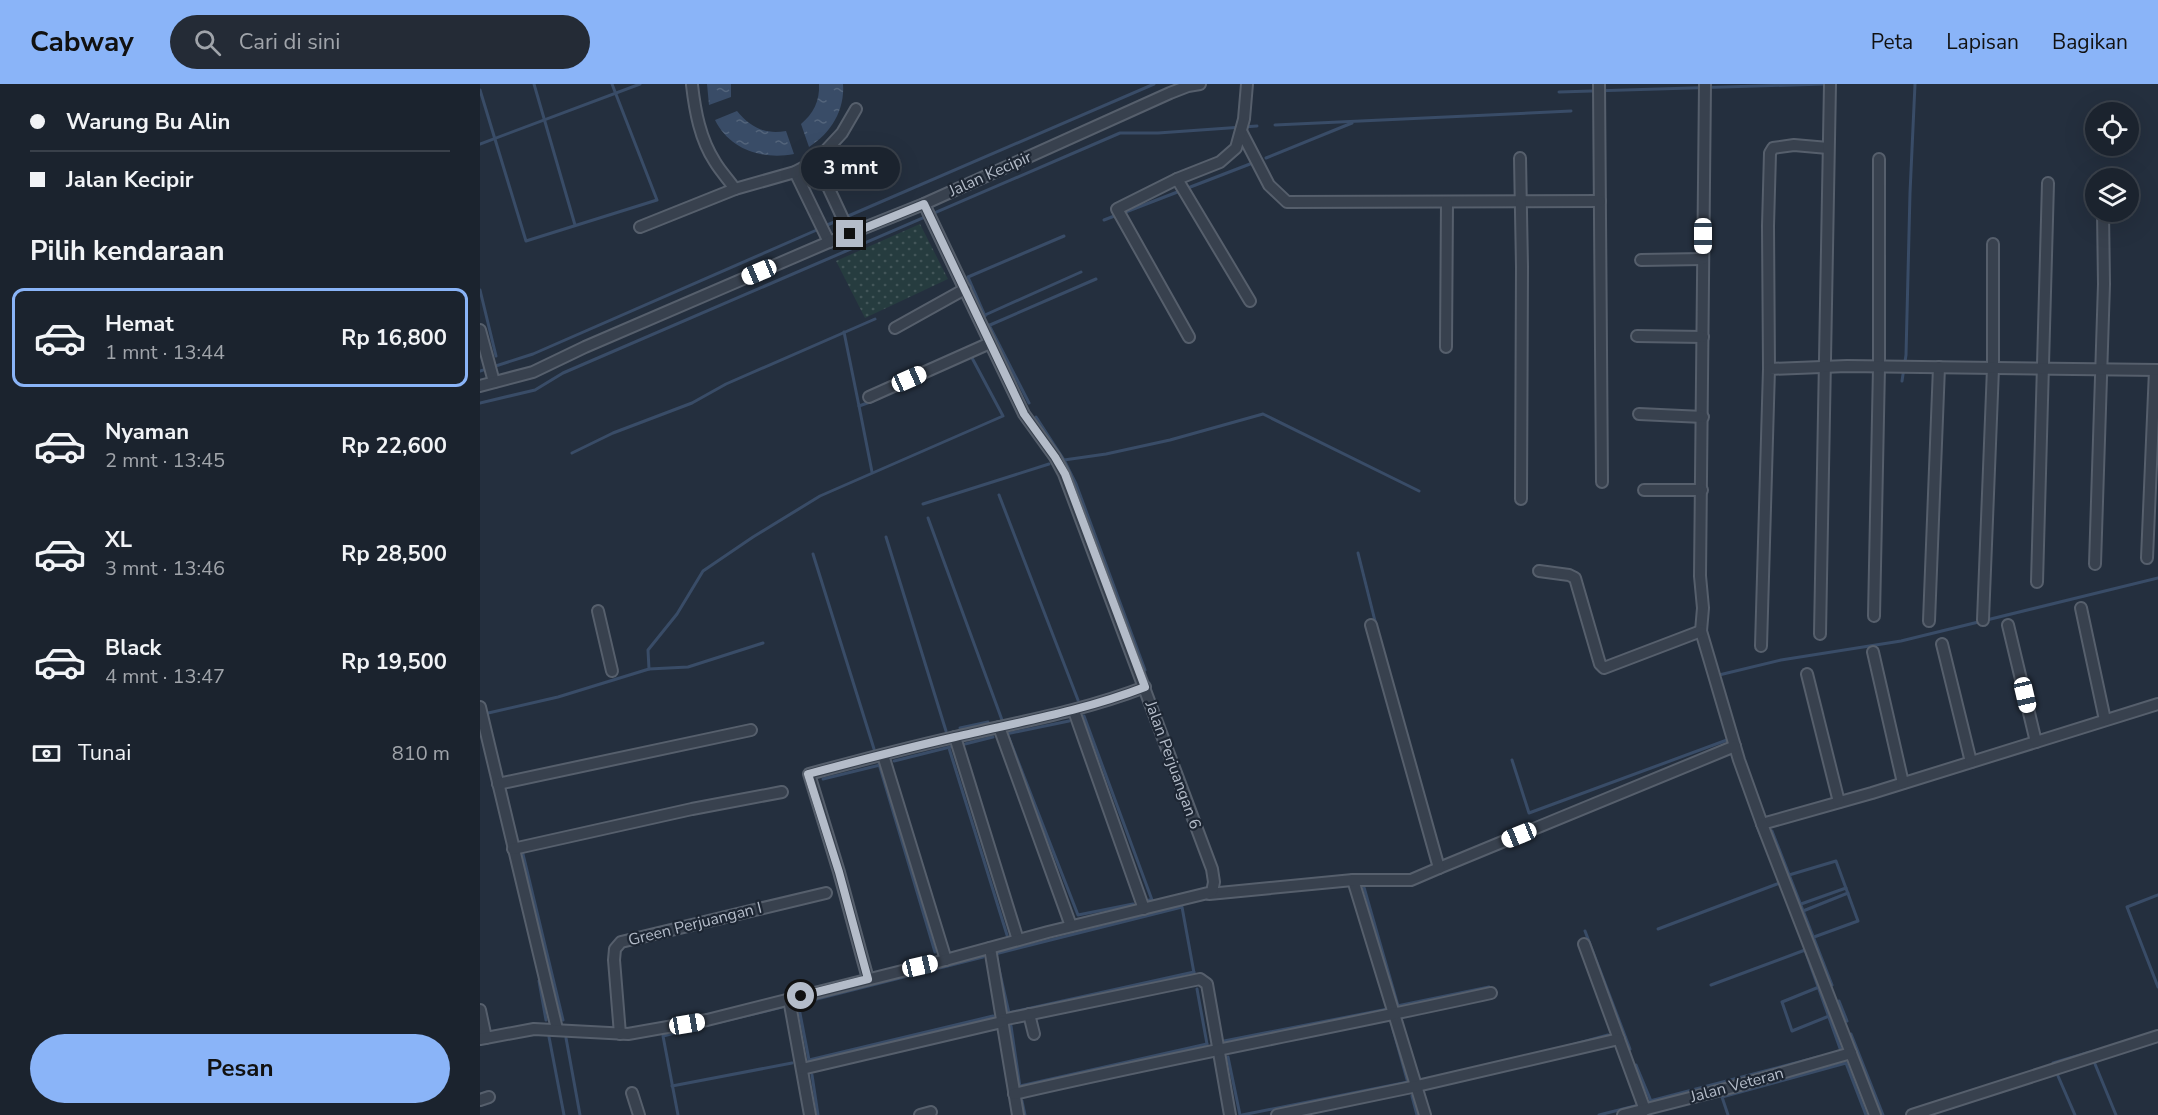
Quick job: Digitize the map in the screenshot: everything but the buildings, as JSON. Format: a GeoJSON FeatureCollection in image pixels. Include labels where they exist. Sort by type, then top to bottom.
{"type":"FeatureCollection","features":[{"type":"Feature","properties":{"kind":"street","name":"Jalan Kecipir"},"geometry":{"type":"LineString","coordinates":[[480,386],[491,372],[533,372],[585,347],[829,242],[928,212],[1166,88],[1200,84]]}},
{"type":"Feature","properties":{"kind":"street"},"geometry":{"type":"LineString","coordinates":[[1189,337],[1117,209],[1177,179],[1220,162],[1236,148],[1244,119],[1247,84]]}},
{"type":"Feature","properties":{"kind":"street"},"geometry":{"type":"LineString","coordinates":[[692,85],[695,110],[703,136],[714,162],[735,189]]}},
{"type":"Feature","properties":{"kind":"street"},"geometry":{"type":"LineString","coordinates":[[1599,85],[1602,482]]}},
{"type":"Feature","properties":{"kind":"street"},"geometry":{"type":"LineString","coordinates":[[1820,634],[1830,86]]}},
{"type":"Feature","properties":{"kind":"street"},"geometry":{"type":"LineString","coordinates":[[1705,88],[1700,576],[1703,608],[1701,631],[1735,746],[1762,824],[1875,1115]]}},
{"type":"Feature","properties":{"kind":"street"},"geometry":{"type":"LineString","coordinates":[[640,227],[735,189],[795,172],[816,161],[842,132],[856,109]]}},
{"type":"Feature","properties":{"kind":"street"},"geometry":{"type":"LineString","coordinates":[[1241,131],[1269,185],[1287,202],[1600,201]]}},
{"type":"Feature","properties":{"kind":"street"},"geometry":{"type":"LineString","coordinates":[[1761,646],[1769,369],[1770,153],[1773,148],[1786,146],[1828,148]]}},
{"type":"Feature","properties":{"kind":"street"},"geometry":{"type":"LineString","coordinates":[[1520,158],[1521,499]]}},
{"type":"Feature","properties":{"kind":"street"},"geometry":{"type":"LineString","coordinates":[[1874,616],[1880,159]]}},
{"type":"Feature","properties":{"kind":"street"},"geometry":{"type":"LineString","coordinates":[[816,161],[850,234]]}},
{"type":"Feature","properties":{"kind":"street"},"geometry":{"type":"LineString","coordinates":[[795,172],[829,242]]}},
{"type":"Feature","properties":{"kind":"street"},"geometry":{"type":"LineString","coordinates":[[1177,179],[1250,301]]}},
{"type":"Feature","properties":{"kind":"street"},"geometry":{"type":"LineString","coordinates":[[2037,582],[2048,183]]}},
{"type":"Feature","properties":{"kind":"street"},"geometry":{"type":"LineString","coordinates":[[1446,347],[1448,202]]}},
{"type":"Feature","properties":{"kind":"street","name":"Jalan Perjuangan 6"},"geometry":{"type":"LineString","coordinates":[[928,212],[1024,414],[1065,474],[1212,869],[1211,892]]}},
{"type":"Feature","properties":{"kind":"street"},"geometry":{"type":"LineString","coordinates":[[2095,564],[2104,284],[2103,222]]}},
{"type":"Feature","properties":{"kind":"street"},"geometry":{"type":"LineString","coordinates":[[1983,620],[1993,368],[1993,244]]}},
{"type":"Feature","properties":{"kind":"street"},"geometry":{"type":"LineString","coordinates":[[1641,260],[1703,259]]}},
{"type":"Feature","properties":{"kind":"street"},"geometry":{"type":"LineString","coordinates":[[895,328],[965,289]]}},
{"type":"Feature","properties":{"kind":"street"},"geometry":{"type":"LineString","coordinates":[[480,330],[491,372]]}},
{"type":"Feature","properties":{"kind":"street"},"geometry":{"type":"LineString","coordinates":[[1637,336],[1703,337]]}},
{"type":"Feature","properties":{"kind":"street"},"geometry":{"type":"LineString","coordinates":[[869,397],[990,343]]}},
{"type":"Feature","properties":{"kind":"street"},"geometry":{"type":"LineString","coordinates":[[1769,369],[1939,367],[2156,370],[2147,558]]}},
{"type":"Feature","properties":{"kind":"street"},"geometry":{"type":"LineString","coordinates":[[1929,621],[1939,367]]}},
{"type":"Feature","properties":{"kind":"street"},"geometry":{"type":"LineString","coordinates":[[1639,414],[1703,417]]}},
{"type":"Feature","properties":{"kind":"street"},"geometry":{"type":"LineString","coordinates":[[1644,490],[1702,489]]}},
{"type":"Feature","properties":{"kind":"street"},"geometry":{"type":"LineString","coordinates":[[1539,571],[1575,578],[1600,664],[1604,668],[1701,631]]}},
{"type":"Feature","properties":{"kind":"street"},"geometry":{"type":"LineString","coordinates":[[2081,608],[2105,720]]}},
{"type":"Feature","properties":{"kind":"street"},"geometry":{"type":"LineString","coordinates":[[598,611],[612,671]]}},
{"type":"Feature","properties":{"kind":"street"},"geometry":{"type":"LineString","coordinates":[[1371,625],[1439,868]]}},
{"type":"Feature","properties":{"kind":"street"},"geometry":{"type":"LineString","coordinates":[[2008,625],[2036,742]]}},
{"type":"Feature","properties":{"kind":"street"},"geometry":{"type":"LineString","coordinates":[[1942,644],[1971,762]]}},
{"type":"Feature","properties":{"kind":"street"},"geometry":{"type":"LineString","coordinates":[[1873,652],[1903,783]]}},
{"type":"Feature","properties":{"kind":"street"},"geometry":{"type":"LineString","coordinates":[[1807,674],[1839,802]]}},
{"type":"Feature","properties":{"kind":"street"},"geometry":{"type":"LineString","coordinates":[[868,979],[839,872],[808,774],[955,737],[1074,711],[1145,687]]}},
{"type":"Feature","properties":{"kind":"street"},"geometry":{"type":"LineString","coordinates":[[1762,824],[2158,704]]}},
{"type":"Feature","properties":{"kind":"street"},"geometry":{"type":"LineString","coordinates":[[480,707],[557,1029]]}},
{"type":"Feature","properties":{"kind":"street"},"geometry":{"type":"LineString","coordinates":[[1074,711],[1144,909]]}},
{"type":"Feature","properties":{"kind":"street"},"geometry":{"type":"LineString","coordinates":[[999,727],[1071,926]]}},
{"type":"Feature","properties":{"kind":"street"},"geometry":{"type":"LineString","coordinates":[[498,784],[751,730]]}},
{"type":"Feature","properties":{"kind":"street"},"geometry":{"type":"LineString","coordinates":[[955,737],[1018,940]]}},
{"type":"Feature","properties":{"kind":"street"},"geometry":{"type":"LineString","coordinates":[[480,1011],[483,1039],[534,1029],[620,1034],[706,1020],[1211,892],[1353,880],[1411,880],[1735,746]]}},
{"type":"Feature","properties":{"kind":"street"},"geometry":{"type":"LineString","coordinates":[[883,755],[946,960]]}},
{"type":"Feature","properties":{"kind":"street"},"geometry":{"type":"LineString","coordinates":[[513,849],[782,792]]}},
{"type":"Feature","properties":{"kind":"street"},"geometry":{"type":"LineString","coordinates":[[1353,880],[1418,1086],[1425,1115]]}},
{"type":"Feature","properties":{"kind":"street","name":"Green Perjuangan I"},"geometry":{"type":"LineString","coordinates":[[620,1034],[614,960],[615,949],[621,942],[826,893]]}},
{"type":"Feature","properties":{"kind":"street"},"geometry":{"type":"LineString","coordinates":[[1584,944],[1645,1110]]}},
{"type":"Feature","properties":{"kind":"street"},"geometry":{"type":"LineString","coordinates":[[990,948],[1018,1115]]}},
{"type":"Feature","properties":{"kind":"street"},"geometry":{"type":"LineString","coordinates":[[802,1069],[1029,1014],[1200,979],[1207,984],[1230,1115]]}},
{"type":"Feature","properties":{"kind":"street"},"geometry":{"type":"LineString","coordinates":[[1014,1094],[1141,1065],[1491,993]]}},
{"type":"Feature","properties":{"kind":"street"},"geometry":{"type":"LineString","coordinates":[[789,999],[810,1115]]}},
{"type":"Feature","properties":{"kind":"street"},"geometry":{"type":"LineString","coordinates":[[1029,1014],[1034,1034]]}},
{"type":"Feature","properties":{"kind":"street"},"geometry":{"type":"LineString","coordinates":[[1912,1115],[2158,1036]]}},
{"type":"Feature","properties":{"kind":"street"},"geometry":{"type":"LineString","coordinates":[[1277,1115],[1418,1086],[1619,1039]]}},
{"type":"Feature","properties":{"kind":"street","name":"Jalan Veteran"},"geometry":{"type":"LineString","coordinates":[[1623,1115],[1851,1053]]}},
{"type":"Feature","properties":{"kind":"street"},"geometry":{"type":"LineString","coordinates":[[632,1094],[639,1115]]}},
{"type":"Feature","properties":{"kind":"green space"},"geometry":{"type":"Polygon","coordinates":[[[920,224],[948,279],[865,318],[836,261],[920,224]]]}},
{"type":"Feature","properties":{"kind":"water"},"geometry":{"type":"Polygon","coordinates":[[[707,84],[731,84],[731,97],[709,105],[707,84]]]}},
{"type":"Feature","properties":{"kind":"water"},"geometry":{"type":"Polygon","coordinates":[[[819,84],[843,84],[842,103],[830,128],[809,147],[801,124],[815,107],[819,84]]]}},
{"type":"Feature","properties":{"kind":"water"},"geometry":{"type":"Polygon","coordinates":[[[737,111],[747,121],[765,131],[786,131],[794,154],[759,154],[738,146],[721,130],[715,120],[737,111]]]}},
{"type":"Feature","properties":{"kind":"waterway"},"geometry":{"type":"LineString","coordinates":[[534,84],[575,225]]}},
{"type":"Feature","properties":{"kind":"waterway"},"geometry":{"type":"LineString","coordinates":[[480,90],[526,241],[657,200],[612,84]]}},
{"type":"Feature","properties":{"kind":"waterway"},"geometry":{"type":"LineString","coordinates":[[480,144],[640,84]]}},
{"type":"Feature","properties":{"kind":"waterway"},"geometry":{"type":"LineString","coordinates":[[825,226],[1154,84]]}},
{"type":"Feature","properties":{"kind":"waterway"},"geometry":{"type":"LineString","coordinates":[[1559,92],[1824,84]]}},
{"type":"Feature","properties":{"kind":"waterway"},"geometry":{"type":"LineString","coordinates":[[1902,381],[1906,355],[1915,84]]}},
{"type":"Feature","properties":{"kind":"waterway"},"geometry":{"type":"LineString","coordinates":[[1275,125],[1571,111]]}},
{"type":"Feature","properties":{"kind":"waterway"},"geometry":{"type":"LineString","coordinates":[[1266,158],[1352,123]]}},
{"type":"Feature","properties":{"kind":"waterway"},"geometry":{"type":"LineString","coordinates":[[480,403],[535,390],[563,373],[1120,133],[1158,133],[1257,126]]}},
{"type":"Feature","properties":{"kind":"waterway"},"geometry":{"type":"LineString","coordinates":[[1123,213],[1250,164]]}},
{"type":"Feature","properties":{"kind":"waterway"},"geometry":{"type":"LineString","coordinates":[[1104,220],[1117,215]]}},
{"type":"Feature","properties":{"kind":"waterway"},"geometry":{"type":"LineString","coordinates":[[480,371],[533,354],[819,229]]}},
{"type":"Feature","properties":{"kind":"waterway"},"geometry":{"type":"LineString","coordinates":[[985,316],[968,277],[1064,236]]}},
{"type":"Feature","properties":{"kind":"waterway"},"geometry":{"type":"LineString","coordinates":[[985,315],[1081,272]]}},
{"type":"Feature","properties":{"kind":"waterway"},"geometry":{"type":"LineString","coordinates":[[990,325],[1096,279]]}},
{"type":"Feature","properties":{"kind":"waterway"},"geometry":{"type":"LineString","coordinates":[[480,290],[496,356]]}},
{"type":"Feature","properties":{"kind":"waterway"},"geometry":{"type":"LineString","coordinates":[[572,453],[613,433],[692,403],[726,384],[875,319]]}},
{"type":"Feature","properties":{"kind":"waterway"},"geometry":{"type":"LineString","coordinates":[[989,325],[1029,403]]}},
{"type":"Feature","properties":{"kind":"waterway"},"geometry":{"type":"LineString","coordinates":[[844,332],[859,406],[873,401]]}},
{"type":"Feature","properties":{"kind":"waterway"},"geometry":{"type":"LineString","coordinates":[[484,714],[558,697],[649,669],[648,650],[677,614],[703,571],[820,496],[1003,416],[971,356],[969,357]]}},
{"type":"Feature","properties":{"kind":"waterway"},"geometry":{"type":"LineString","coordinates":[[859,406],[872,472]]}},
{"type":"Feature","properties":{"kind":"waterway"},"geometry":{"type":"LineString","coordinates":[[1064,460],[1106,454],[1170,440],[1263,414],[1419,491]]}},
{"type":"Feature","properties":{"kind":"waterway"},"geometry":{"type":"LineString","coordinates":[[1036,417],[1064,460],[1076,484],[1145,670]]}},
{"type":"Feature","properties":{"kind":"waterway"},"geometry":{"type":"LineString","coordinates":[[923,504],[1049,464]]}},
{"type":"Feature","properties":{"kind":"waterway"},"geometry":{"type":"LineString","coordinates":[[999,495],[1078,700]]}},
{"type":"Feature","properties":{"kind":"waterway"},"geometry":{"type":"LineString","coordinates":[[928,518],[1002,720]]}},
{"type":"Feature","properties":{"kind":"waterway"},"geometry":{"type":"LineString","coordinates":[[886,537],[946,731]]}},
{"type":"Feature","properties":{"kind":"waterway"},"geometry":{"type":"LineString","coordinates":[[1358,553],[1376,625]]}},
{"type":"Feature","properties":{"kind":"waterway"},"geometry":{"type":"LineString","coordinates":[[813,554],[874,749]]}},
{"type":"Feature","properties":{"kind":"waterway"},"geometry":{"type":"LineString","coordinates":[[1719,675],[1781,660],[1901,641],[2158,578]]}},
{"type":"Feature","properties":{"kind":"waterway"},"geometry":{"type":"LineString","coordinates":[[649,669],[688,667],[763,643]]}},
{"type":"Feature","properties":{"kind":"waterway"},"geometry":{"type":"LineString","coordinates":[[1084,716],[1152,900],[1149,900]]}},
{"type":"Feature","properties":{"kind":"waterway"},"geometry":{"type":"LineString","coordinates":[[1006,734],[1069,721]]}},
{"type":"Feature","properties":{"kind":"waterway"},"geometry":{"type":"LineString","coordinates":[[960,728],[988,722]]}},
{"type":"Feature","properties":{"kind":"waterway"},"geometry":{"type":"LineString","coordinates":[[1007,733],[1078,915],[1133,904]]}},
{"type":"Feature","properties":{"kind":"waterway"},"geometry":{"type":"LineString","coordinates":[[965,744],[993,737]]}},
{"type":"Feature","properties":{"kind":"waterway"},"geometry":{"type":"LineString","coordinates":[[1512,760],[1529,813],[1727,740],[1730,746]]}},
{"type":"Feature","properties":{"kind":"waterway"},"geometry":{"type":"LineString","coordinates":[[894,761],[950,747]]}},
{"type":"Feature","properties":{"kind":"waterway"},"geometry":{"type":"LineString","coordinates":[[949,748],[1007,935]]}},
{"type":"Feature","properties":{"kind":"waterway"},"geometry":{"type":"LineString","coordinates":[[879,764],[935,952]]}},
{"type":"Feature","properties":{"kind":"waterway"},"geometry":{"type":"LineString","coordinates":[[823,779],[880,765]]}},
{"type":"Feature","properties":{"kind":"waterway"},"geometry":{"type":"LineString","coordinates":[[1757,826],[1761,836]]}},
{"type":"Feature","properties":{"kind":"waterway"},"geometry":{"type":"LineString","coordinates":[[1772,831],[1832,985]]}},
{"type":"Feature","properties":{"kind":"waterway"},"geometry":{"type":"LineString","coordinates":[[523,854],[563,1020]]}},
{"type":"Feature","properties":{"kind":"waterway"},"geometry":{"type":"LineString","coordinates":[[1789,875],[1836,861],[1858,921],[1814,937]]}},
{"type":"Feature","properties":{"kind":"waterway"},"geometry":{"type":"LineString","coordinates":[[1363,884],[1398,1006]]}},
{"type":"Feature","properties":{"kind":"waterway"},"geometry":{"type":"LineString","coordinates":[[1658,929],[1777,884]]}},
{"type":"Feature","properties":{"kind":"waterway"},"geometry":{"type":"LineString","coordinates":[[1801,904],[1846,888]]}},
{"type":"Feature","properties":{"kind":"waterway"},"geometry":{"type":"LineString","coordinates":[[1803,911],[1848,893]]}},
{"type":"Feature","properties":{"kind":"waterway"},"geometry":{"type":"LineString","coordinates":[[2158,895],[2127,907],[2158,987]]}},
{"type":"Feature","properties":{"kind":"waterway"},"geometry":{"type":"LineString","coordinates":[[995,954],[1182,907],[1194,973]]}},
{"type":"Feature","properties":{"kind":"waterway"},"geometry":{"type":"LineString","coordinates":[[1585,931],[1630,1049]]}},
{"type":"Feature","properties":{"kind":"waterway"},"geometry":{"type":"LineString","coordinates":[[1711,985],[1805,950],[1841,1051]]}},
{"type":"Feature","properties":{"kind":"waterway"},"geometry":{"type":"LineString","coordinates":[[996,956],[1009,1013]]}},
{"type":"Feature","properties":{"kind":"waterway"},"geometry":{"type":"LineString","coordinates":[[797,1004],[983,957]]}},
{"type":"Feature","properties":{"kind":"waterway"},"geometry":{"type":"LineString","coordinates":[[1008,1013],[1194,972]]}},
{"type":"Feature","properties":{"kind":"waterway"},"geometry":{"type":"LineString","coordinates":[[539,981],[546,1020]]}},
{"type":"Feature","properties":{"kind":"waterway"},"geometry":{"type":"LineString","coordinates":[[1397,1006],[1489,987]]}},
{"type":"Feature","properties":{"kind":"waterway"},"geometry":{"type":"LineString","coordinates":[[1819,987],[1782,1002],[1792,1031],[1829,1016]]}},
{"type":"Feature","properties":{"kind":"waterway"},"geometry":{"type":"LineString","coordinates":[[1197,989],[1207,1044]]}},
{"type":"Feature","properties":{"kind":"waterway"},"geometry":{"type":"LineString","coordinates":[[1839,1001],[1847,1021]]}},
{"type":"Feature","properties":{"kind":"waterway"},"geometry":{"type":"LineString","coordinates":[[798,1003],[809,1060]]}},
{"type":"Feature","properties":{"kind":"waterway"},"geometry":{"type":"LineString","coordinates":[[720,1022],[782,1007]]}},
{"type":"Feature","properties":{"kind":"waterway"},"geometry":{"type":"LineString","coordinates":[[1224,1041],[1388,1009]]}},
{"type":"Feature","properties":{"kind":"waterway"},"geometry":{"type":"LineString","coordinates":[[809,1060],[993,1016]]}},
{"type":"Feature","properties":{"kind":"waterway"},"geometry":{"type":"LineString","coordinates":[[678,1115],[663,1036],[711,1024]]}},
{"type":"Feature","properties":{"kind":"waterway"},"geometry":{"type":"LineString","coordinates":[[1011,1026],[1020,1087]]}},
{"type":"Feature","properties":{"kind":"waterway"},"geometry":{"type":"LineString","coordinates":[[1393,1029],[1408,1083]]}},
{"type":"Feature","properties":{"kind":"waterway"},"geometry":{"type":"LineString","coordinates":[[1851,1034],[1883,1115]]}},
{"type":"Feature","properties":{"kind":"waterway"},"geometry":{"type":"LineString","coordinates":[[1564,1047],[1608,1035]]}},
{"type":"Feature","properties":{"kind":"waterway"},"geometry":{"type":"LineString","coordinates":[[549,1037],[564,1115]]}},
{"type":"Feature","properties":{"kind":"waterway"},"geometry":{"type":"LineString","coordinates":[[566,1038],[580,1115]]}},
{"type":"Feature","properties":{"kind":"waterway"},"geometry":{"type":"LineString","coordinates":[[1020,1086],[1207,1044]]}},
{"type":"Feature","properties":{"kind":"waterway"},"geometry":{"type":"LineString","coordinates":[[2053,1063],[2090,1052]]}},
{"type":"Feature","properties":{"kind":"waterway"},"geometry":{"type":"LineString","coordinates":[[1228,1057],[1240,1115]]}},
{"type":"Feature","properties":{"kind":"waterway"},"geometry":{"type":"LineString","coordinates":[[1650,1101],[1818,1057]]}},
{"type":"Feature","properties":{"kind":"waterway"},"geometry":{"type":"LineString","coordinates":[[672,1086],[792,1063]]}},
{"type":"Feature","properties":{"kind":"waterway"},"geometry":{"type":"LineString","coordinates":[[1728,1115],[1722,1097],[1846,1063],[1866,1115]]}},
{"type":"Feature","properties":{"kind":"waterway"},"geometry":{"type":"LineString","coordinates":[[2095,1064],[2116,1115]]}},
{"type":"Feature","properties":{"kind":"waterway"},"geometry":{"type":"LineString","coordinates":[[1636,1065],[1651,1101]]}},
{"type":"Feature","properties":{"kind":"waterway"},"geometry":{"type":"LineString","coordinates":[[812,1075],[818,1115]]}},
{"type":"Feature","properties":{"kind":"waterway"},"geometry":{"type":"LineString","coordinates":[[2058,1076],[2075,1115]]}},
{"type":"Feature","properties":{"kind":"waterway"},"geometry":{"type":"LineString","coordinates":[[1242,1115],[1408,1082]]}},
{"type":"Feature","properties":{"kind":"waterway"},"geometry":{"type":"LineString","coordinates":[[1412,1096],[1417,1115]]}},
{"type":"Feature","properties":{"kind":"waterway"},"geometry":{"type":"LineString","coordinates":[[1022,1101],[1025,1115]]}},
{"type":"Feature","properties":{"kind":"waterway"},"geometry":{"type":"LineString","coordinates":[[1599,1115],[1635,1106]]}},
{"type":"Feature","properties":{"kind":"route"},"geometry":{"type":"LineString","coordinates":[[801,996],[868,979],[839,872],[808,774],[955,737],[1074,711],[1145,687],[1065,474],[1024,414],[924,204],[850,234]]}}]}
